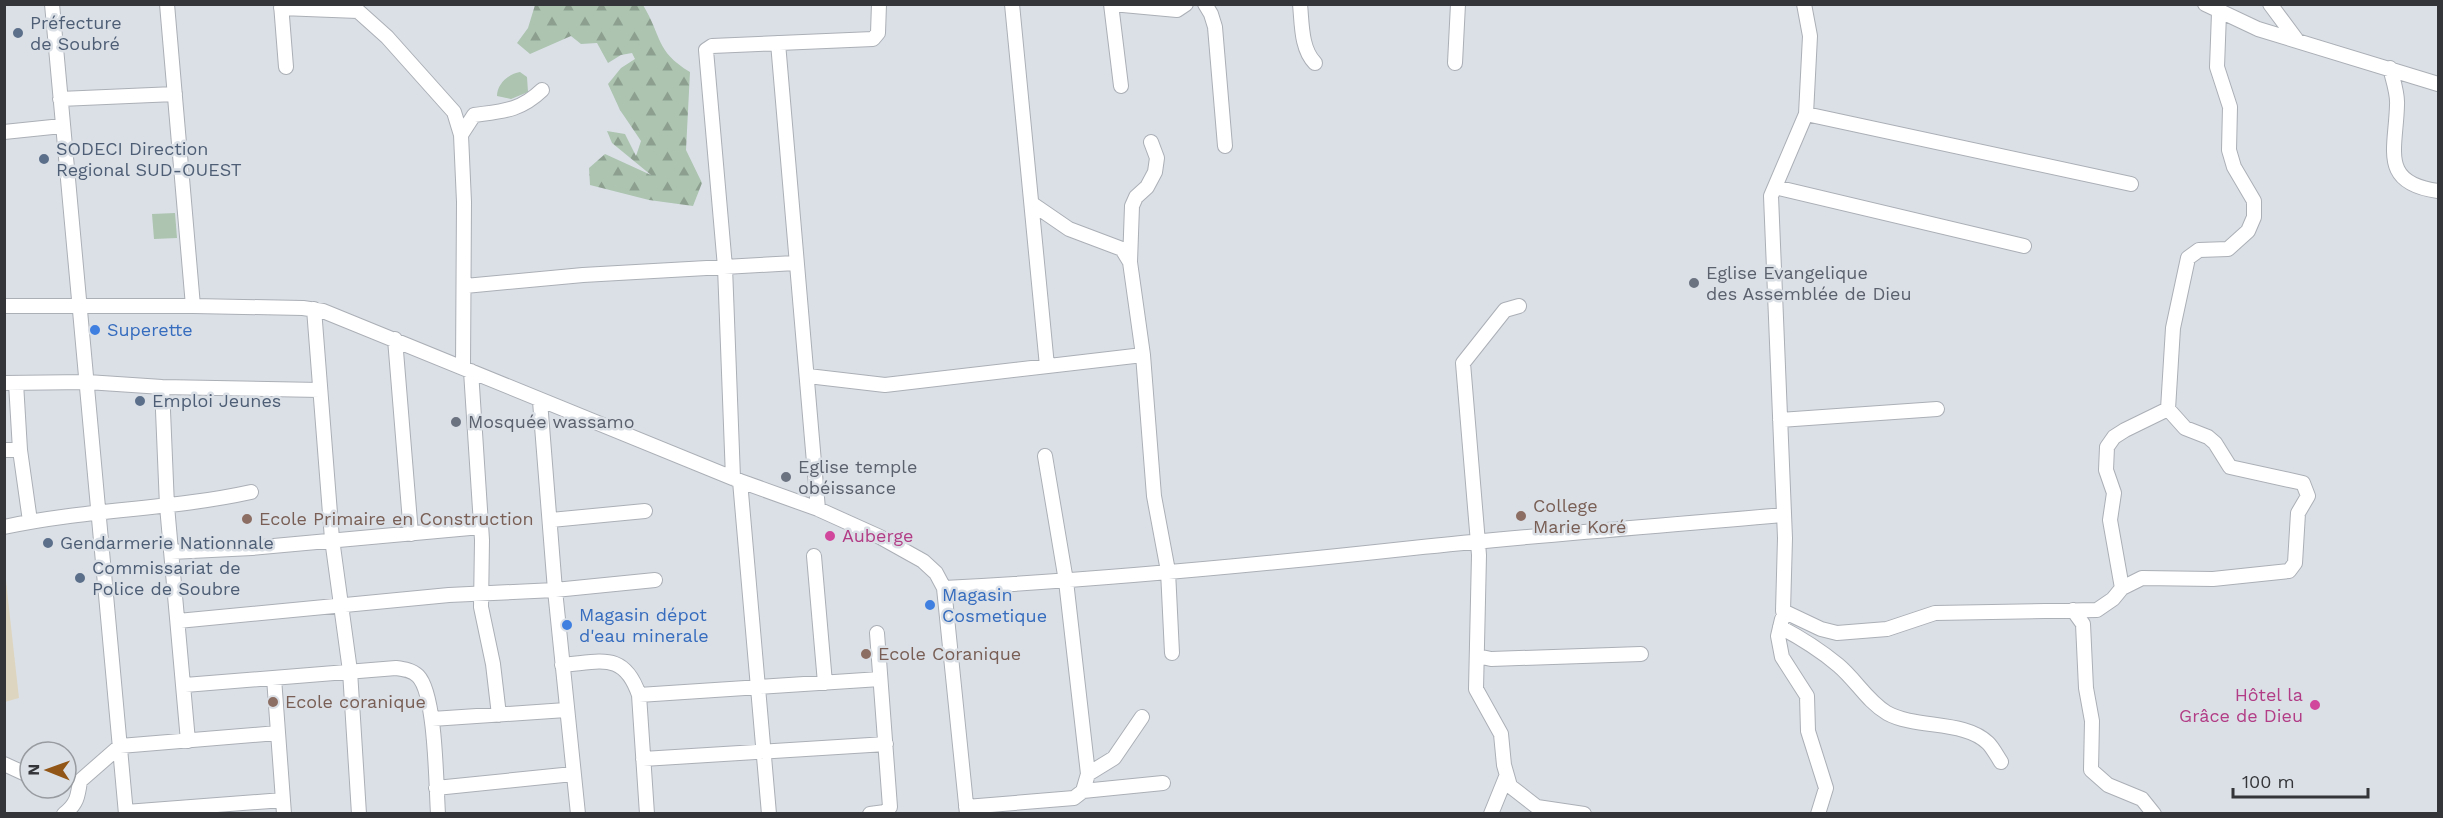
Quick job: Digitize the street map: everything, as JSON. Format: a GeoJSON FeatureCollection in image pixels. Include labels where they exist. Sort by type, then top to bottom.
{"type":"FeatureCollection","features":[{"type":"Feature","properties":{"kind":"street"},"geometry":{"type":"LineString","coordinates":[[52,4],[126,813],[284,807],[274,678]]}},
{"type":"Feature","properties":{"kind":"street"},"geometry":{"type":"LineString","coordinates":[[166,4],[192,306]]}},
{"type":"Feature","properties":{"kind":"street"},"geometry":{"type":"LineString","coordinates":[[769,813],[736,479],[725,267],[706,50],[712,46],[873,39],[878,33],[879,4]]}},
{"type":"Feature","properties":{"kind":"street"},"geometry":{"type":"LineString","coordinates":[[1012,4],[1034,205],[1035,262],[1047,366]]}},
{"type":"Feature","properties":{"kind":"street"},"geometry":{"type":"LineString","coordinates":[[1121,86],[1112,4],[1177,10],[1186,4]]}},
{"type":"Feature","properties":{"kind":"street"},"geometry":{"type":"LineString","coordinates":[[1204,4],[1211,14],[1215,27],[1225,146]]}},
{"type":"Feature","properties":{"kind":"street"},"geometry":{"type":"LineString","coordinates":[[1300,4],[1302,31],[1309,57],[1315,63]]}},
{"type":"Feature","properties":{"kind":"street"},"geometry":{"type":"LineString","coordinates":[[1455,63],[1458,4]]}},
{"type":"Feature","properties":{"kind":"street"},"geometry":{"type":"LineString","coordinates":[[1804,4],[1810,36],[1806,114],[1771,196],[1783,515],[1783,611],[1778,636],[1782,657],[1807,696],[1808,731],[1826,788],[1818,813]]}},
{"type":"Feature","properties":{"kind":"street"},"geometry":{"type":"LineString","coordinates":[[2205,4],[2258,29],[2439,84]]}},
{"type":"Feature","properties":{"kind":"street"},"geometry":{"type":"LineString","coordinates":[[2270,4],[2298,40]]}},
{"type":"Feature","properties":{"kind":"street"},"geometry":{"type":"LineString","coordinates":[[286,67],[281,6],[358,11],[387,37],[454,112],[461,135],[467,369],[481,528],[483,624],[493,664],[499,715]]}},
{"type":"Feature","properties":{"kind":"street"},"geometry":{"type":"LineString","coordinates":[[1783,611],[1821,629],[1837,633],[1887,629],[1935,614],[2097,610],[2113,599],[2122,588],[2142,578],[2248,577],[2289,571],[2295,563],[2298,513],[2308,496],[2303,483],[2230,467],[2208,437],[2185,428],[2168,409],[2173,328],[2188,258],[2199,250],[2228,249],[2247,231],[2254,217],[2254,201],[2234,167],[2229,150],[2230,107],[2217,67],[2220,13]]}},
{"type":"Feature","properties":{"kind":"street"},"geometry":{"type":"LineString","coordinates":[[778,43],[795,263],[808,376],[818,509]]}},
{"type":"Feature","properties":{"kind":"street"},"geometry":{"type":"LineString","coordinates":[[2390,68],[2398,103],[2393,144],[2395,168],[2408,182],[2439,191]]}},
{"type":"Feature","properties":{"kind":"street"},"geometry":{"type":"LineString","coordinates":[[461,135],[474,115],[519,107],[528,103],[542,90]]}},
{"type":"Feature","properties":{"kind":"street"},"geometry":{"type":"LineString","coordinates":[[60,99],[175,94]]}},
{"type":"Feature","properties":{"kind":"street"},"geometry":{"type":"LineString","coordinates":[[1806,114],[2132,184]]}},
{"type":"Feature","properties":{"kind":"street"},"geometry":{"type":"LineString","coordinates":[[4,132],[62,126]]}},
{"type":"Feature","properties":{"kind":"street"},"geometry":{"type":"LineString","coordinates":[[1150,142],[1157,158],[1155,172],[1132,206],[1130,262],[1143,354],[1154,496],[1168,571],[1172,653]]}},
{"type":"Feature","properties":{"kind":"street"},"geometry":{"type":"LineString","coordinates":[[1775,187],[2024,246]]}},
{"type":"Feature","properties":{"kind":"street"},"geometry":{"type":"LineString","coordinates":[[1034,205],[1069,229],[1122,249],[1130,262]]}},
{"type":"Feature","properties":{"kind":"street"},"geometry":{"type":"LineString","coordinates":[[465,286],[795,263]]}},
{"type":"Feature","properties":{"kind":"street"},"geometry":{"type":"LineString","coordinates":[[4,306],[192,306],[314,309],[395,339],[736,479],[818,509],[880,537],[923,561],[936,573],[944,588],[966,810],[1074,798],[1083,791],[1163,783]]}},
{"type":"Feature","properties":{"kind":"street"},"geometry":{"type":"LineString","coordinates":[[1519,306],[1505,310],[1463,363],[1478,543],[1476,689],[1501,734],[1506,777],[1518,794],[1537,807],[1584,813]]}},
{"type":"Feature","properties":{"kind":"street"},"geometry":{"type":"LineString","coordinates":[[314,309],[332,539],[350,671],[359,813]]}},
{"type":"Feature","properties":{"kind":"street"},"geometry":{"type":"LineString","coordinates":[[395,339],[411,534]]}},
{"type":"Feature","properties":{"kind":"street"},"geometry":{"type":"LineString","coordinates":[[808,376],[885,385],[1143,354]]}},
{"type":"Feature","properties":{"kind":"street"},"geometry":{"type":"LineString","coordinates":[[30,521],[10,383],[87,381],[162,387],[320,390]]}},
{"type":"Feature","properties":{"kind":"street"},"geometry":{"type":"LineString","coordinates":[[162,387],[166,506],[188,741]]}},
{"type":"Feature","properties":{"kind":"street"},"geometry":{"type":"LineString","coordinates":[[540,400],[566,710],[578,813]]}},
{"type":"Feature","properties":{"kind":"street"},"geometry":{"type":"LineString","coordinates":[[1780,420],[1936,409]]}},
{"type":"Feature","properties":{"kind":"street"},"geometry":{"type":"LineString","coordinates":[[2122,588],[2110,520],[2114,493],[2106,470],[2107,447],[2114,437],[2125,430],[2168,409]]}},
{"type":"Feature","properties":{"kind":"street"},"geometry":{"type":"LineString","coordinates":[[4,450],[20,450]]}},
{"type":"Feature","properties":{"kind":"street"},"geometry":{"type":"LineString","coordinates":[[1045,456],[1066,581],[1088,774],[1083,791]]}},
{"type":"Feature","properties":{"kind":"street"},"geometry":{"type":"LineString","coordinates":[[4,527],[30,521],[166,506],[251,492]]}},
{"type":"Feature","properties":{"kind":"street"},"geometry":{"type":"LineString","coordinates":[[551,520],[645,511]]}},
{"type":"Feature","properties":{"kind":"street"},"geometry":{"type":"LineString","coordinates":[[944,588],[1066,581],[1783,515]]}},
{"type":"Feature","properties":{"kind":"street"},"geometry":{"type":"LineString","coordinates":[[171,552],[252,548],[332,539],[481,528]]}},
{"type":"Feature","properties":{"kind":"street"},"geometry":{"type":"LineString","coordinates":[[814,556],[825,683]]}},
{"type":"Feature","properties":{"kind":"street"},"geometry":{"type":"LineString","coordinates":[[178,621],[482,593],[555,590],[655,580]]}},
{"type":"Feature","properties":{"kind":"street"},"geometry":{"type":"LineString","coordinates":[[2073,610],[2083,624],[2086,688],[2092,721],[2091,770],[2108,785],[2142,799],[2154,813]]}},
{"type":"Feature","properties":{"kind":"street"},"geometry":{"type":"LineString","coordinates":[[1780,627],[1804,639],[1838,665],[1873,702],[1888,713],[1908,722],[1974,734],[1988,743],[2001,762]]}},
{"type":"Feature","properties":{"kind":"street"},"geometry":{"type":"LineString","coordinates":[[870,813],[885,812],[890,807],[877,633]]}},
{"type":"Feature","properties":{"kind":"street"},"geometry":{"type":"LineString","coordinates":[[1477,656],[1491,659],[1641,654]]}},
{"type":"Feature","properties":{"kind":"street"},"geometry":{"type":"LineString","coordinates":[[562,666],[605,662],[618,664],[628,670],[639,695],[647,813]]}},
{"type":"Feature","properties":{"kind":"street"},"geometry":{"type":"LineString","coordinates":[[184,685],[350,671],[396,668],[409,670],[419,676],[425,689],[432,719],[438,813]]}},
{"type":"Feature","properties":{"kind":"street"},"geometry":{"type":"LineString","coordinates":[[639,695],[880,679]]}},
{"type":"Feature","properties":{"kind":"street"},"geometry":{"type":"LineString","coordinates":[[432,719],[566,710]]}},
{"type":"Feature","properties":{"kind":"street"},"geometry":{"type":"LineString","coordinates":[[1088,774],[1114,758],[1142,717]]}},
{"type":"Feature","properties":{"kind":"street"},"geometry":{"type":"LineString","coordinates":[[78,776],[120,746],[277,733]]}},
{"type":"Feature","properties":{"kind":"street"},"geometry":{"type":"LineString","coordinates":[[643,759],[886,744]]}},
{"type":"Feature","properties":{"kind":"street"},"geometry":{"type":"LineString","coordinates":[[4,764],[18,770]]}},
{"type":"Feature","properties":{"kind":"street"},"geometry":{"type":"LineString","coordinates":[[436,788],[573,774]]}},
{"type":"Feature","properties":{"kind":"street"},"geometry":{"type":"LineString","coordinates":[[1491,813],[1506,777]]}},
{"type":"Feature","properties":{"kind":"street"},"geometry":{"type":"LineString","coordinates":[[64,813],[73,807],[77,800]]}},
{"type":"Feature","properties":{"kind":"shaded area"},"geometry":{"type":"Polygon","coordinates":[[[5,572],[19,698],[4,702],[5,572]]]}},
{"type":"Feature","properties":{"kind":"green space"},"geometry":{"type":"Polygon","coordinates":[[[535,5],[643,5],[665,50],[690,72],[686,150],[702,183],[693,206],[649,200],[590,185],[589,168],[605,154],[651,175],[612,143],[607,131],[625,134],[636,156],[641,141],[620,110],[608,84],[621,68],[635,59],[632,53],[621,55],[608,63],[597,43],[581,44],[571,36],[530,54],[517,43],[528,28],[535,5]]]}},
{"type":"Feature","properties":{"kind":"green space"},"geometry":{"type":"Polygon","coordinates":[[[520,72],[527,77],[528,92],[511,99],[497,96],[504,80],[520,72]]]}},
{"type":"Feature","properties":{"kind":"green space"},"geometry":{"type":"Polygon","coordinates":[[[175,213],[177,238],[154,239],[152,214],[175,213]]]}},
{"type":"Feature","properties":{"kind":"place","name":"Préfecture de Soubré"},"geometry":{"type":"Point","coordinates":[18,33]}},
{"type":"Feature","properties":{"kind":"place","name":"SODECI Direction Regional SUD-OUEST"},"geometry":{"type":"Point","coordinates":[44,159]}},
{"type":"Feature","properties":{"kind":"place","name":"Eglise Evangelique des Assemblée de Dieu"},"geometry":{"type":"Point","coordinates":[1694,283]}},
{"type":"Feature","properties":{"kind":"place","name":"Superette"},"geometry":{"type":"Point","coordinates":[95,330]}},
{"type":"Feature","properties":{"kind":"place","name":"Emploi Jeunes"},"geometry":{"type":"Point","coordinates":[140,401]}},
{"type":"Feature","properties":{"kind":"place","name":"Mosquée wassamo"},"geometry":{"type":"Point","coordinates":[456,422]}},
{"type":"Feature","properties":{"kind":"place","name":"Eglise temple obéissance"},"geometry":{"type":"Point","coordinates":[786,477]}},
{"type":"Feature","properties":{"kind":"place","name":"College Marie Koré"},"geometry":{"type":"Point","coordinates":[1521,516]}},
{"type":"Feature","properties":{"kind":"place","name":"Ecole Primaire en Construction"},"geometry":{"type":"Point","coordinates":[247,519]}},
{"type":"Feature","properties":{"kind":"place","name":"Auberge"},"geometry":{"type":"Point","coordinates":[830,536]}},
{"type":"Feature","properties":{"kind":"place","name":"Gendarmerie Nationnale"},"geometry":{"type":"Point","coordinates":[48,543]}},
{"type":"Feature","properties":{"kind":"place","name":"Commissariat de Police de Soubre"},"geometry":{"type":"Point","coordinates":[80,578]}},
{"type":"Feature","properties":{"kind":"place","name":"Magasin Cosmetique"},"geometry":{"type":"Point","coordinates":[930,605]}},
{"type":"Feature","properties":{"kind":"place","name":"Magasin dépot d'eau minerale"},"geometry":{"type":"Point","coordinates":[567,625]}},
{"type":"Feature","properties":{"kind":"place","name":"Ecole Coranique"},"geometry":{"type":"Point","coordinates":[866,654]}},
{"type":"Feature","properties":{"kind":"place","name":"Ecole coranique"},"geometry":{"type":"Point","coordinates":[273,702]}},
{"type":"Feature","properties":{"kind":"place","name":"Hôtel la Grâce de Dieu"},"geometry":{"type":"Point","coordinates":[2315,705]}}]}
